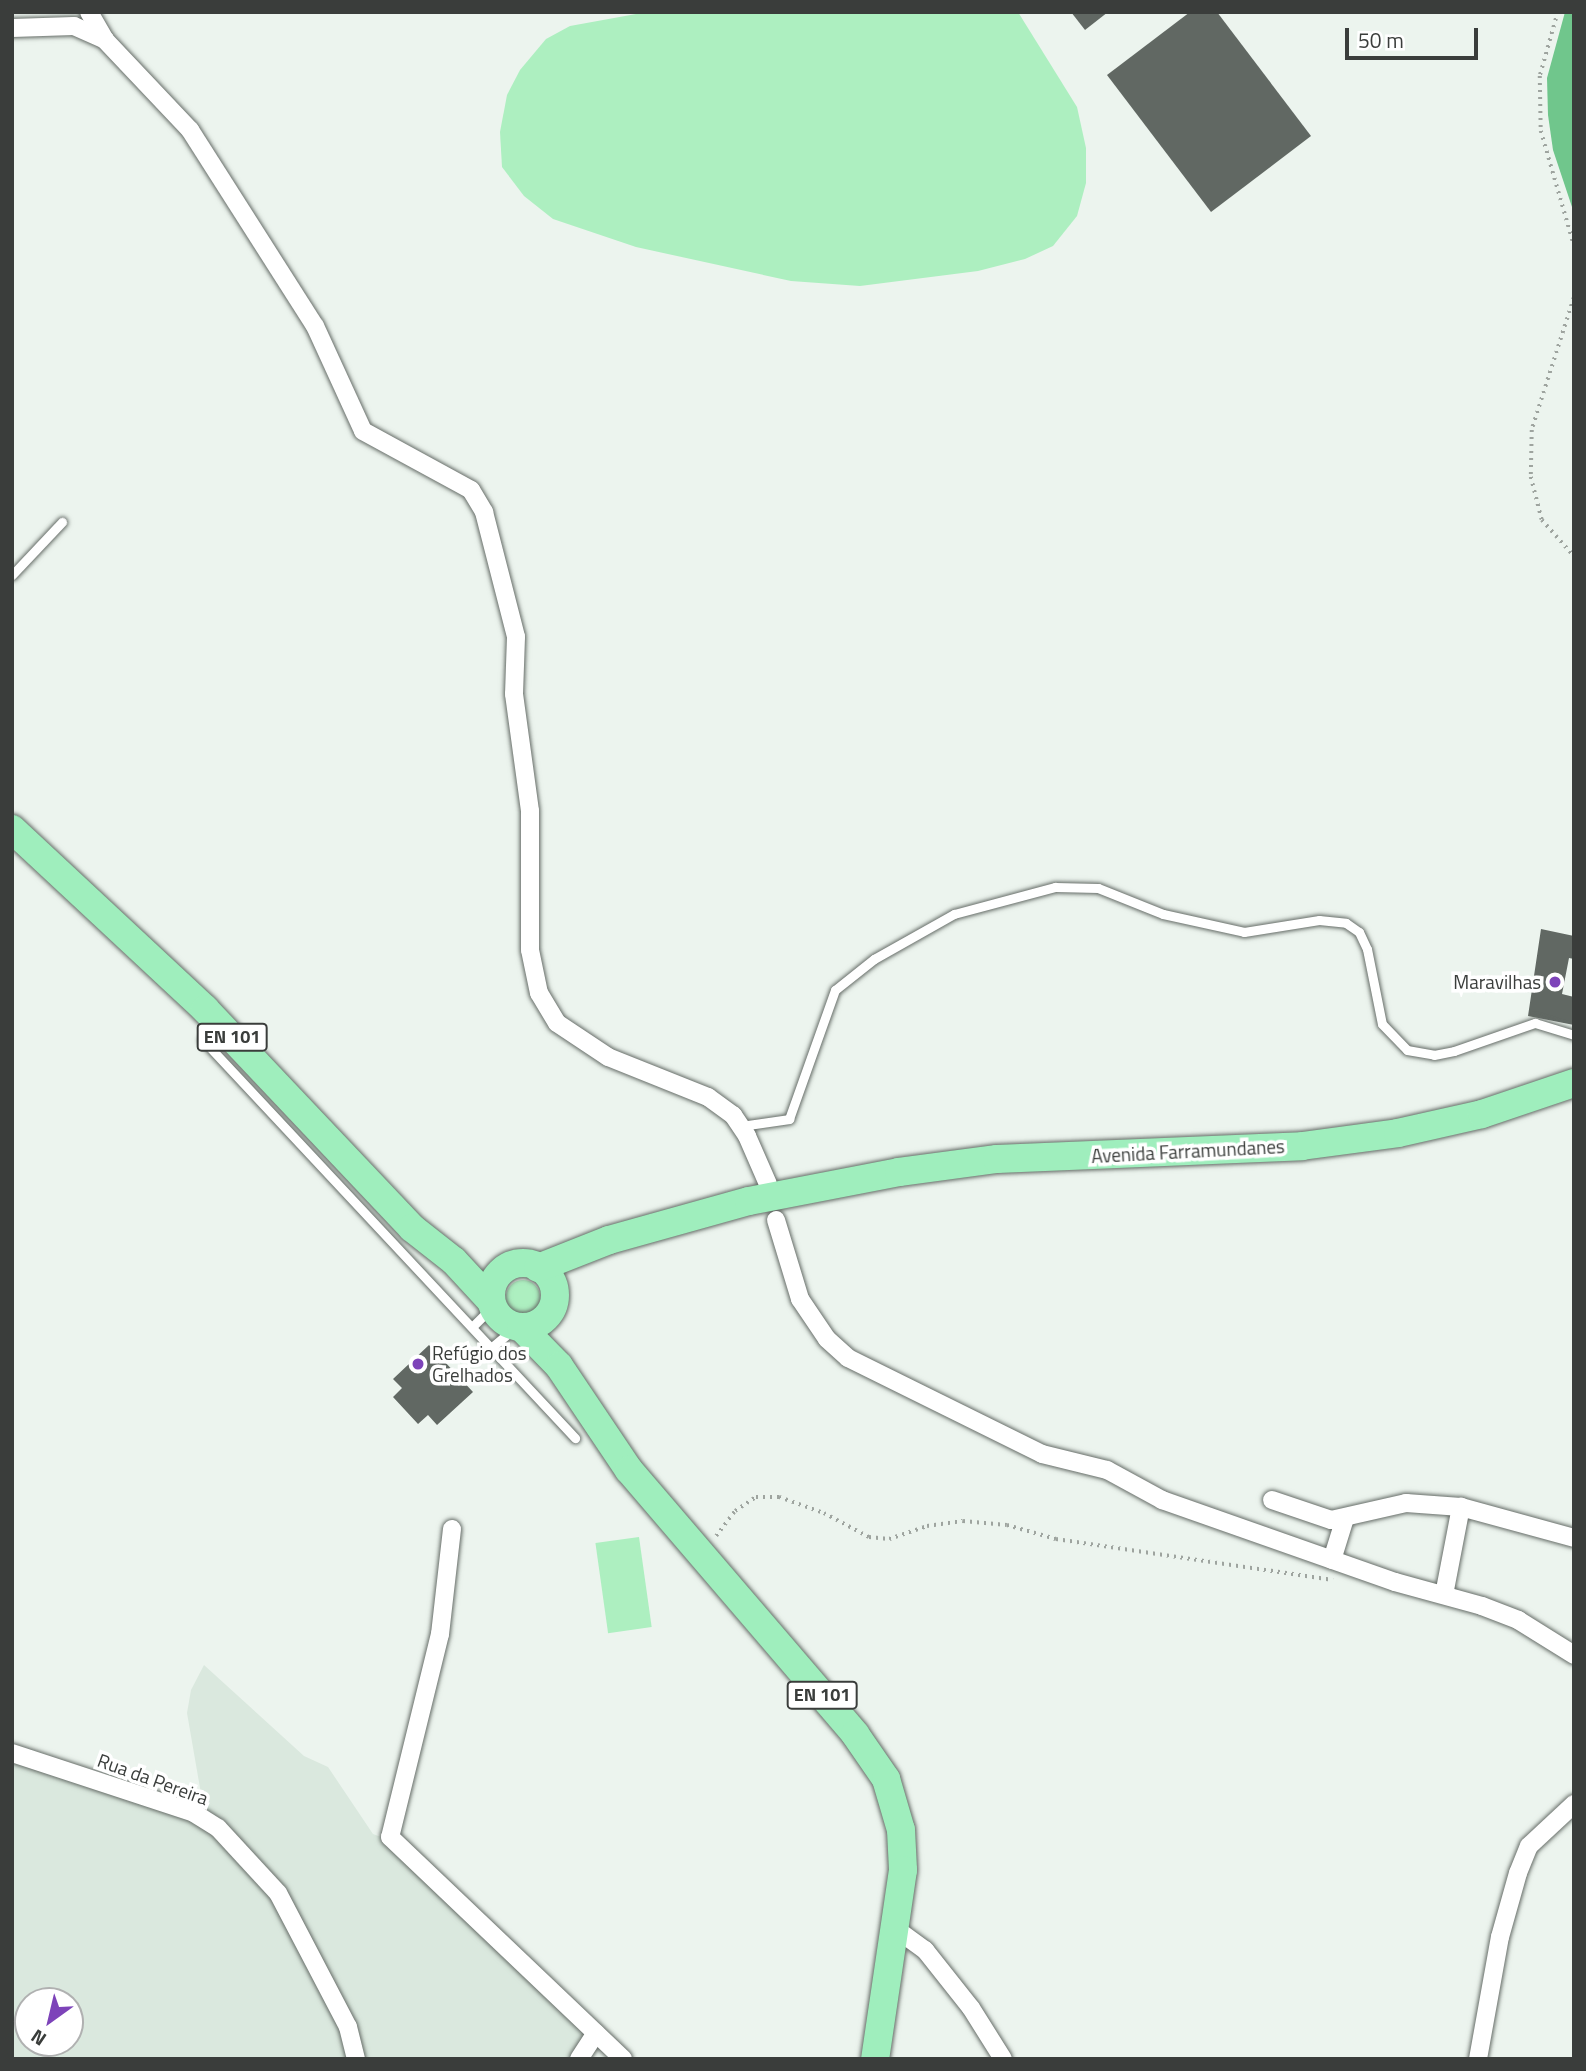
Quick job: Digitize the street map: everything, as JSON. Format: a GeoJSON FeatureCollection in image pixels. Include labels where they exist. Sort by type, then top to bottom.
{"type":"FeatureCollection","features":[{"type":"Feature","properties":{"kind":"main road","name":"EN 101"},"geometry":{"type":"LineString","coordinates":[[12,829],[205,1009],[412,1228],[443,1253]]}},
{"type":"Feature","properties":{"kind":"main road","name":"Avenida Farramundanes"},"geometry":{"type":"LineString","coordinates":[[538,1268],[591,1250],[609,1240],[797,1192],[899,1171],[997,1159],[1302,1146],[1371,1137],[1482,1114],[1574,1083]]}},
{"type":"Feature","properties":{"kind":"main road"},"geometry":{"type":"LineString","coordinates":[[443,1253],[492,1303],[502,1320],[519,1326],[534,1326],[591,1250]]}},
{"type":"Feature","properties":{"kind":"main road"},"geometry":{"type":"LineString","coordinates":[[443,1253],[468,1263],[538,1268],[550,1279],[553,1301],[577,1392]]}},
{"type":"Feature","properties":{"kind":"main road"},"geometry":{"type":"LineString","coordinates":[[492,1303],[495,1279],[510,1265]]}},
{"type":"Feature","properties":{"kind":"main road"},"geometry":{"type":"LineString","coordinates":[[519,1326],[559,1366],[577,1392]]}},
{"type":"Feature","properties":{"kind":"main road","name":"EN 101"},"geometry":{"type":"LineString","coordinates":[[577,1392],[629,1470],[855,1734],[886,1779],[901,1830],[896,1929],[875,2059]]}},
{"type":"Feature","properties":{"kind":"street"},"geometry":{"type":"LineString","coordinates":[[89,12],[105,40],[197,141],[315,326],[363,431],[458,480],[471,490],[484,512],[516,637],[514,694],[530,811],[530,950],[539,993],[557,1023],[608,1057],[708,1097],[741,1126],[768,1184]]}},
{"type":"Feature","properties":{"kind":"street"},"geometry":{"type":"LineString","coordinates":[[12,28],[74,26],[105,40]]}},
{"type":"Feature","properties":{"kind":"street"},"geometry":{"type":"LineString","coordinates":[[776,1220],[800,1299],[827,1339],[848,1358],[1033,1450],[1119,1475],[1162,1500],[1332,1560],[1518,1620],[1574,1655]]}},
{"type":"Feature","properties":{"kind":"street"},"geometry":{"type":"LineString","coordinates":[[1272,1500],[1331,1520],[1345,1518],[1372,1507],[1406,1503],[1461,1507],[1574,1538]]}},
{"type":"Feature","properties":{"kind":"street"},"geometry":{"type":"LineString","coordinates":[[1444,1595],[1461,1507]]}},
{"type":"Feature","properties":{"kind":"street"},"geometry":{"type":"LineString","coordinates":[[1332,1560],[1345,1518]]}},
{"type":"Feature","properties":{"kind":"street"},"geometry":{"type":"LineString","coordinates":[[452,1529],[440,1634],[390,1837],[623,2059]]}},
{"type":"Feature","properties":{"kind":"street","name":"Rua da Pereira"},"geometry":{"type":"LineString","coordinates":[[12,1753],[194,1813],[218,1828],[278,1893],[348,2027],[356,2059]]}},
{"type":"Feature","properties":{"kind":"street"},"geometry":{"type":"LineString","coordinates":[[1478,2059],[1500,1937],[1518,1873],[1529,1846],[1574,1804]]}},
{"type":"Feature","properties":{"kind":"street"},"geometry":{"type":"LineString","coordinates":[[896,1929],[925,1950],[971,2008],[1003,2059]]}},
{"type":"Feature","properties":{"kind":"street"},"geometry":{"type":"LineString","coordinates":[[579,2059],[596,2033]]}},
{"type":"Feature","properties":{"kind":"lane"},"geometry":{"type":"LineString","coordinates":[[12,575],[62,522]]}},
{"type":"Feature","properties":{"kind":"lane"},"geometry":{"type":"LineString","coordinates":[[741,1126],[789,1119],[835,990],[874,959],[954,914],[1055,887],[1098,888],[1163,914],[1244,932],[1319,920],[1346,923],[1359,932],[1367,949],[1382,1024],[1395,1042],[1407,1050],[1434,1055],[1454,1051],[1535,1023],[1574,1035]]}},
{"type":"Feature","properties":{"kind":"lane"},"geometry":{"type":"LineString","coordinates":[[203,1040],[492,1346],[575,1438]]}},
{"type":"Feature","properties":{"kind":"lane"},"geometry":{"type":"LineString","coordinates":[[472,1327],[492,1303]]}},
{"type":"Feature","properties":{"kind":"lane"},"geometry":{"type":"LineString","coordinates":[[492,1346],[519,1326]]}},
{"type":"Feature","properties":{"kind":"path"},"geometry":{"type":"LineString","coordinates":[[1558,12],[1540,76],[1541,131],[1574,245]]}},
{"type":"Feature","properties":{"kind":"path"},"geometry":{"type":"LineString","coordinates":[[1574,298],[1532,430],[1531,477],[1542,520],[1574,556]]}},
{"type":"Feature","properties":{"kind":"path"},"geometry":{"type":"LineString","coordinates":[[702,1553],[735,1511],[756,1497],[779,1497],[869,1537],[890,1539],[927,1526],[963,1521],[985,1523],[1056,1539],[1344,1580]]}},
{"type":"Feature","properties":{"kind":"shaded area"},"geometry":{"type":"Polygon","coordinates":[[[204,1665],[304,1756],[328,1767],[373,1834],[392,1841],[592,2029],[572,2059],[12,2059],[12,1752],[204,1811],[187,1713],[191,1690],[204,1665]]]}},
{"type":"Feature","properties":{"kind":"green space"},"geometry":{"type":"Polygon","coordinates":[[[647,12],[1018,12],[1077,107],[1086,148],[1086,183],[1077,216],[1053,246],[1025,259],[978,271],[860,286],[791,281],[636,247],[553,219],[524,196],[502,167],[500,132],[507,95],[520,70],[546,39],[570,26],[647,12]]]}},
{"type":"Feature","properties":{"kind":"green space"},"geometry":{"type":"Polygon","coordinates":[[[1565,12],[1574,12],[1574,213],[1553,150],[1548,115],[1547,78],[1565,12]]]}},
{"type":"Feature","properties":{"kind":"green space"},"geometry":{"type":"Polygon","coordinates":[[[523,1280],[535,1285],[540,1297],[535,1309],[523,1314],[511,1309],[506,1297],[511,1285],[523,1280]]]}},
{"type":"Feature","properties":{"kind":"green space"},"geometry":{"type":"Polygon","coordinates":[[[639,1537],[652,1627],[608,1633],[595,1543],[639,1537]]]}},
{"type":"Feature","properties":{"kind":"building"},"geometry":{"type":"Polygon","coordinates":[[[1071,12],[1108,12],[1085,30],[1071,12]]]}},
{"type":"Feature","properties":{"kind":"building"},"geometry":{"type":"Polygon","coordinates":[[[1190,12],[1217,12],[1311,136],[1211,212],[1107,75],[1190,12]]]}},
{"type":"Feature","properties":{"kind":"building"},"geometry":{"type":"Polygon","coordinates":[[[1541,929],[1574,936],[1574,959],[1569,958],[1562,994],[1574,997],[1574,1025],[1528,1016],[1541,929]]]}},
{"type":"Feature","properties":{"kind":"building"},"geometry":{"type":"Polygon","coordinates":[[[429,1345],[473,1392],[437,1425],[428,1415],[418,1424],[393,1397],[402,1388],[393,1379],[429,1345]]]}},
{"type":"Feature","properties":{"kind":"place","name":"Maravilhas"},"geometry":{"type":"Point","coordinates":[1555,982]}},
{"type":"Feature","properties":{"kind":"place","name":"Refúgio dos Grelhados"},"geometry":{"type":"Point","coordinates":[418,1364]}}]}
